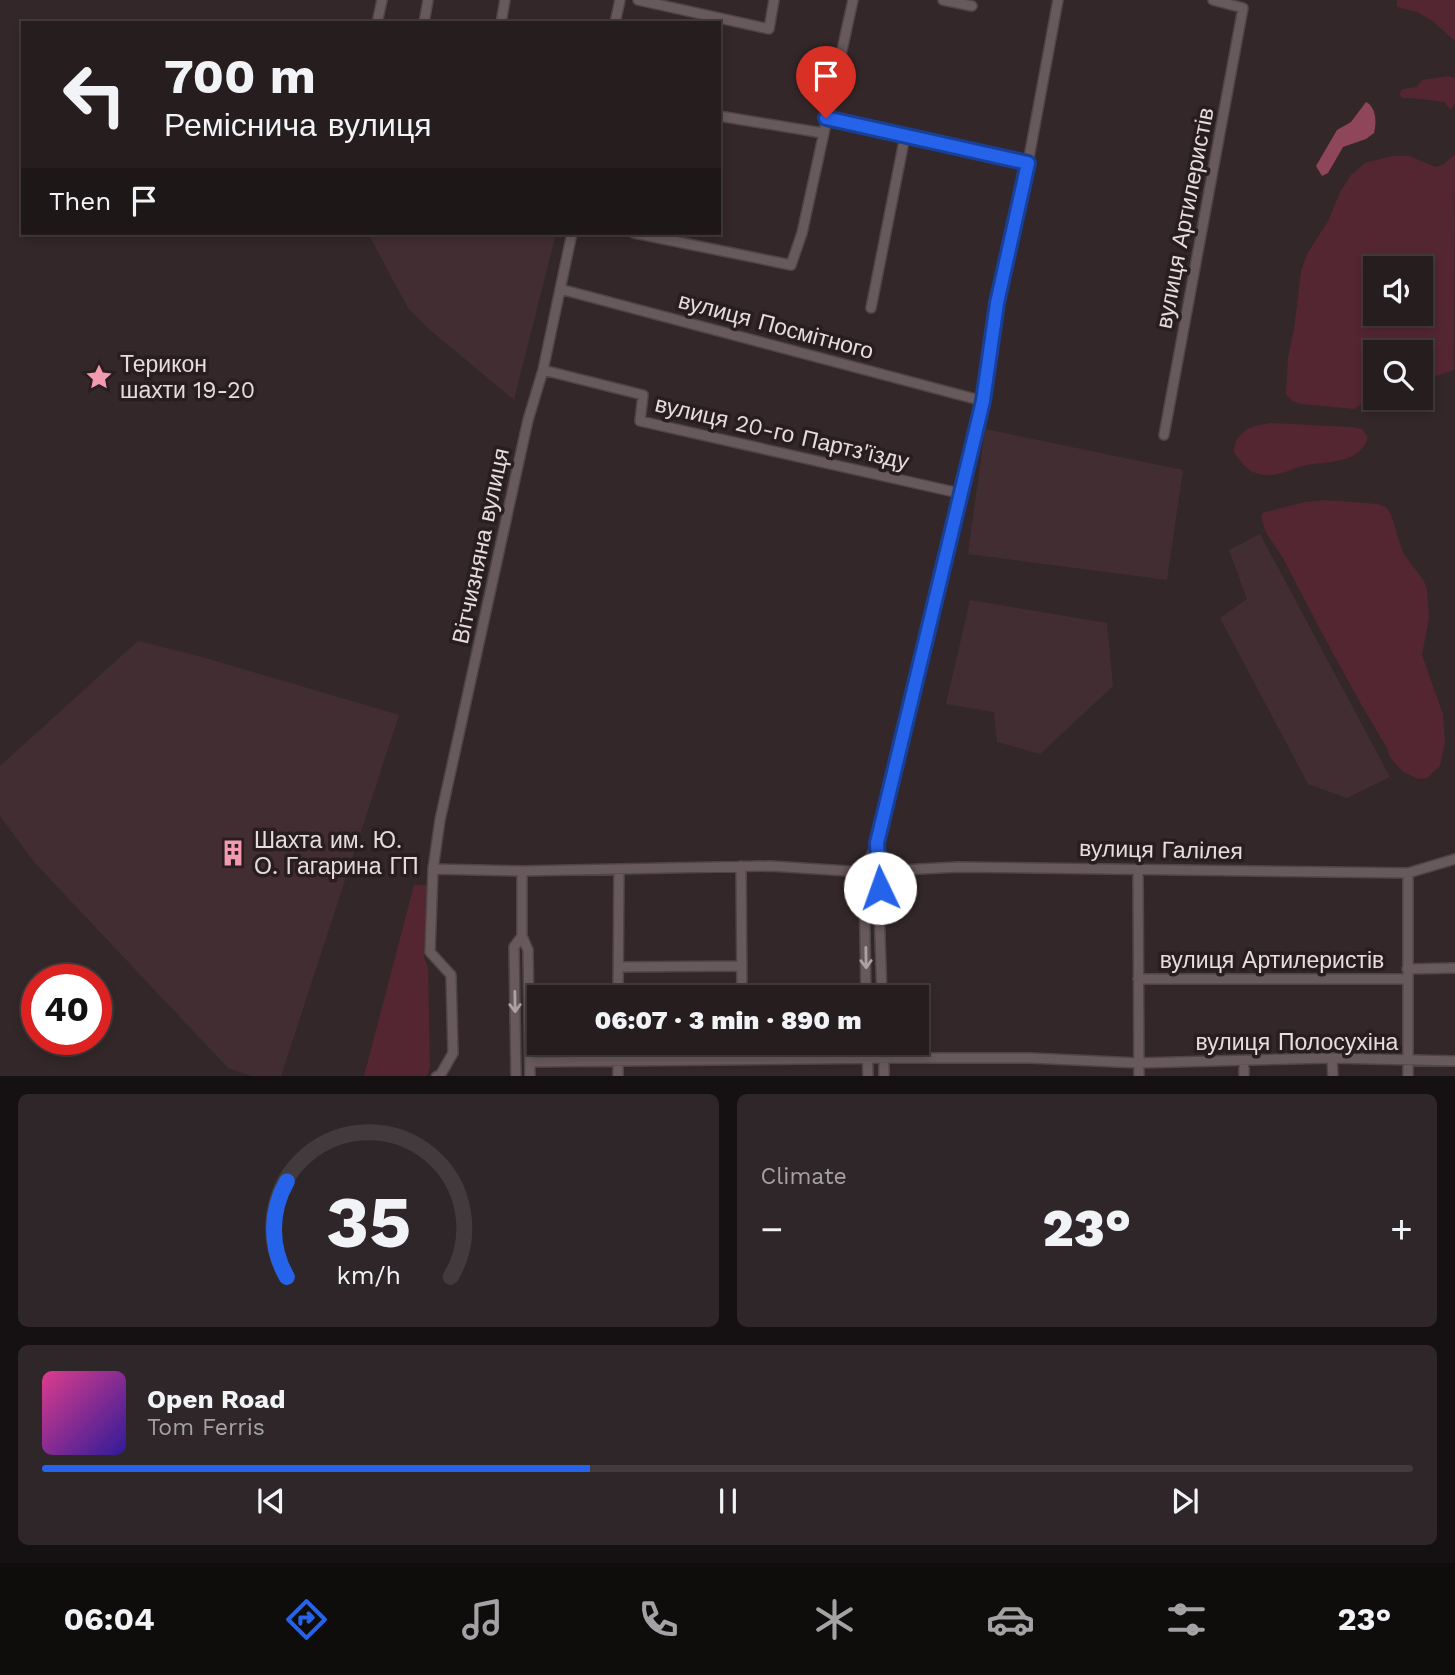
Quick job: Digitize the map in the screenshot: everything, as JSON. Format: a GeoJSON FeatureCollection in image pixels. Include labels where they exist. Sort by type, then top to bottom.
{"type":"FeatureCollection","features":[{"type":"Feature","properties":{"kind":"street"},"geometry":{"type":"LineString","coordinates":[[377,21],[382,0]]}},
{"type":"Feature","properties":{"kind":"street"},"geometry":{"type":"LineString","coordinates":[[424,21],[428,0]]}},
{"type":"Feature","properties":{"kind":"street"},"geometry":{"type":"LineString","coordinates":[[500,21],[505,0]]}},
{"type":"Feature","properties":{"kind":"street"},"geometry":{"type":"LineString","coordinates":[[615,21],[620,0]]}},
{"type":"Feature","properties":{"kind":"street"},"geometry":{"type":"LineString","coordinates":[[638,0],[769,29],[774,0]]}},
{"type":"Feature","properties":{"kind":"street"},"geometry":{"type":"LineString","coordinates":[[644,235],[791,265],[802,233],[853,0]]}},
{"type":"Feature","properties":{"kind":"street"},"geometry":{"type":"LineString","coordinates":[[943,0],[972,6]]}},
{"type":"Feature","properties":{"kind":"street"},"geometry":{"type":"LineString","coordinates":[[866,985],[864,872],[877,843],[983,401],[997,303],[1028,163],[1058,0]]}},
{"type":"Feature","properties":{"kind":"street","name":"вулиця Артилеристів"},"geometry":{"type":"LineString","coordinates":[[1164,435],[1243,8],[1213,0]]}},
{"type":"Feature","properties":{"kind":"street"},"geometry":{"type":"LineString","coordinates":[[721,116],[823,133]]}},
{"type":"Feature","properties":{"kind":"street"},"geometry":{"type":"LineString","coordinates":[[826,118],[1028,163]]}},
{"type":"Feature","properties":{"kind":"street"},"geometry":{"type":"LineString","coordinates":[[871,308],[905,136]]}},
{"type":"Feature","properties":{"kind":"street","name":"Вітчизняна вулиця"},"geometry":{"type":"LineString","coordinates":[[436,1076],[442,1074],[453,1053],[451,975],[430,953],[433,869],[440,820],[572,235]]}},
{"type":"Feature","properties":{"kind":"street","name":"вулиця Посмітного"},"geometry":{"type":"LineString","coordinates":[[560,289],[983,401]]}},
{"type":"Feature","properties":{"kind":"street","name":"вулиця 20-го Партз'їзду"},"geometry":{"type":"LineString","coordinates":[[543,370],[643,396],[640,421],[959,493]]}},
{"type":"Feature","properties":{"kind":"street"},"geometry":{"type":"LineString","coordinates":[[877,843],[883,985]]}},
{"type":"Feature","properties":{"kind":"street","name":"вулиця Галілея"},"geometry":{"type":"LineString","coordinates":[[433,869],[522,871],[770,866],[864,872],[958,867],[1408,873],[1455,859]]}},
{"type":"Feature","properties":{"kind":"street"},"geometry":{"type":"LineString","coordinates":[[741,866],[742,985]]}},
{"type":"Feature","properties":{"kind":"street"},"geometry":{"type":"LineString","coordinates":[[618,985],[619,869]]}},
{"type":"Feature","properties":{"kind":"street","name":"вулиця Артилеристів"},"geometry":{"type":"LineString","coordinates":[[1138,869],[1139,1076]]}},
{"type":"Feature","properties":{"kind":"street"},"geometry":{"type":"LineString","coordinates":[[522,871],[522,936],[528,950],[530,1076]]}},
{"type":"Feature","properties":{"kind":"street"},"geometry":{"type":"LineString","coordinates":[[1408,873],[1408,1076]]}},
{"type":"Feature","properties":{"kind":"street"},"geometry":{"type":"LineString","coordinates":[[516,1076],[514,947],[522,936]]}},
{"type":"Feature","properties":{"kind":"street"},"geometry":{"type":"LineString","coordinates":[[619,967],[741,966]]}},
{"type":"Feature","properties":{"kind":"street","name":"вулиця Артилеристів"},"geometry":{"type":"LineString","coordinates":[[1138,979],[1407,974],[1455,968]]}},
{"type":"Feature","properties":{"kind":"street"},"geometry":{"type":"LineString","coordinates":[[618,1055],[618,1076]]}},
{"type":"Feature","properties":{"kind":"street"},"geometry":{"type":"LineString","coordinates":[[867,1058],[868,1076]]}},
{"type":"Feature","properties":{"kind":"street","name":"вулиця Полосухіна"},"geometry":{"type":"LineString","coordinates":[[530,1062],[867,1058],[1030,1058],[1139,1063],[1332,1058],[1455,1061]]}},
{"type":"Feature","properties":{"kind":"street"},"geometry":{"type":"LineString","coordinates":[[884,1058],[884,1076]]}},
{"type":"Feature","properties":{"kind":"street"},"geometry":{"type":"LineString","coordinates":[[1332,1058],[1333,1076]]}},
{"type":"Feature","properties":{"kind":"street"},"geometry":{"type":"LineString","coordinates":[[1244,1062],[1244,1076]]}},
{"type":"Feature","properties":{"kind":"shaded area"},"geometry":{"type":"Polygon","coordinates":[[[1397,0],[1455,0],[1455,41],[1431,20],[1417,12],[1397,7],[1397,0]]]}},
{"type":"Feature","properties":{"kind":"shaded area"},"geometry":{"type":"Polygon","coordinates":[[[1449,76],[1455,78],[1455,103],[1451,110],[1444,102],[1402,98],[1399,94],[1402,89],[1417,87],[1422,80],[1449,76]]]}},
{"type":"Feature","properties":{"kind":"shaded area"},"geometry":{"type":"Polygon","coordinates":[[[1366,102],[1375,115],[1374,133],[1366,139],[1343,147],[1328,173],[1322,176],[1316,166],[1337,130],[1351,122],[1366,102]]]}},
{"type":"Feature","properties":{"kind":"shaded area"},"geometry":{"type":"Polygon","coordinates":[[[1455,154],[1454,370],[1433,377],[1433,340],[1363,340],[1362,404],[1354,409],[1292,401],[1286,394],[1288,358],[1301,271],[1307,254],[1328,221],[1340,192],[1351,175],[1365,163],[1392,156],[1409,156],[1436,167],[1455,154]]]}},
{"type":"Feature","properties":{"kind":"shaded area"},"geometry":{"type":"Polygon","coordinates":[[[369,235],[555,235],[514,400],[430,330],[408,308],[369,235]]]}},
{"type":"Feature","properties":{"kind":"shaded area"},"geometry":{"type":"Polygon","coordinates":[[[1271,423],[1352,427],[1362,429],[1368,437],[1358,452],[1343,460],[1307,465],[1274,475],[1250,471],[1234,453],[1237,439],[1245,430],[1271,423]]]}},
{"type":"Feature","properties":{"kind":"shaded area"},"geometry":{"type":"Polygon","coordinates":[[[985,429],[1183,470],[1167,580],[968,554],[985,429]]]}},
{"type":"Feature","properties":{"kind":"shaded area"},"geometry":{"type":"Polygon","coordinates":[[[1324,500],[1386,507],[1391,514],[1403,553],[1427,589],[1429,618],[1422,655],[1443,714],[1445,742],[1440,766],[1427,778],[1418,779],[1402,771],[1390,757],[1263,526],[1262,513],[1324,500]]]}},
{"type":"Feature","properties":{"kind":"shaded area"},"geometry":{"type":"Polygon","coordinates":[[[1260,534],[1390,777],[1347,798],[1308,784],[1220,618],[1247,599],[1229,550],[1260,534]]]}},
{"type":"Feature","properties":{"kind":"shaded area"},"geometry":{"type":"Polygon","coordinates":[[[970,600],[1107,623],[1113,686],[1040,754],[997,742],[994,712],[946,704],[970,600]]]}},
{"type":"Feature","properties":{"kind":"shaded area"},"geometry":{"type":"Polygon","coordinates":[[[138,641],[399,715],[281,1076],[251,1076],[228,1068],[35,863],[0,816],[0,766],[138,641]]]}},
{"type":"Feature","properties":{"kind":"shaded area"},"geometry":{"type":"Polygon","coordinates":[[[414,885],[428,885],[424,957],[428,967],[430,1068],[427,1076],[364,1076],[414,885]]]}},
{"type":"Feature","properties":{"kind":"place","name":"Терикон шахти 19-20"},"geometry":{"type":"Point","coordinates":[99,377]}},
{"type":"Feature","properties":{"kind":"place","name":"Шахта им. Ю. О. Гагарина ГП"},"geometry":{"type":"Point","coordinates":[233,853]}},
{"type":"Feature","properties":{"kind":"route"},"geometry":{"type":"LineString","coordinates":[[826,118],[1028,163],[997,303],[983,401],[877,843],[880,888]]}}]}
